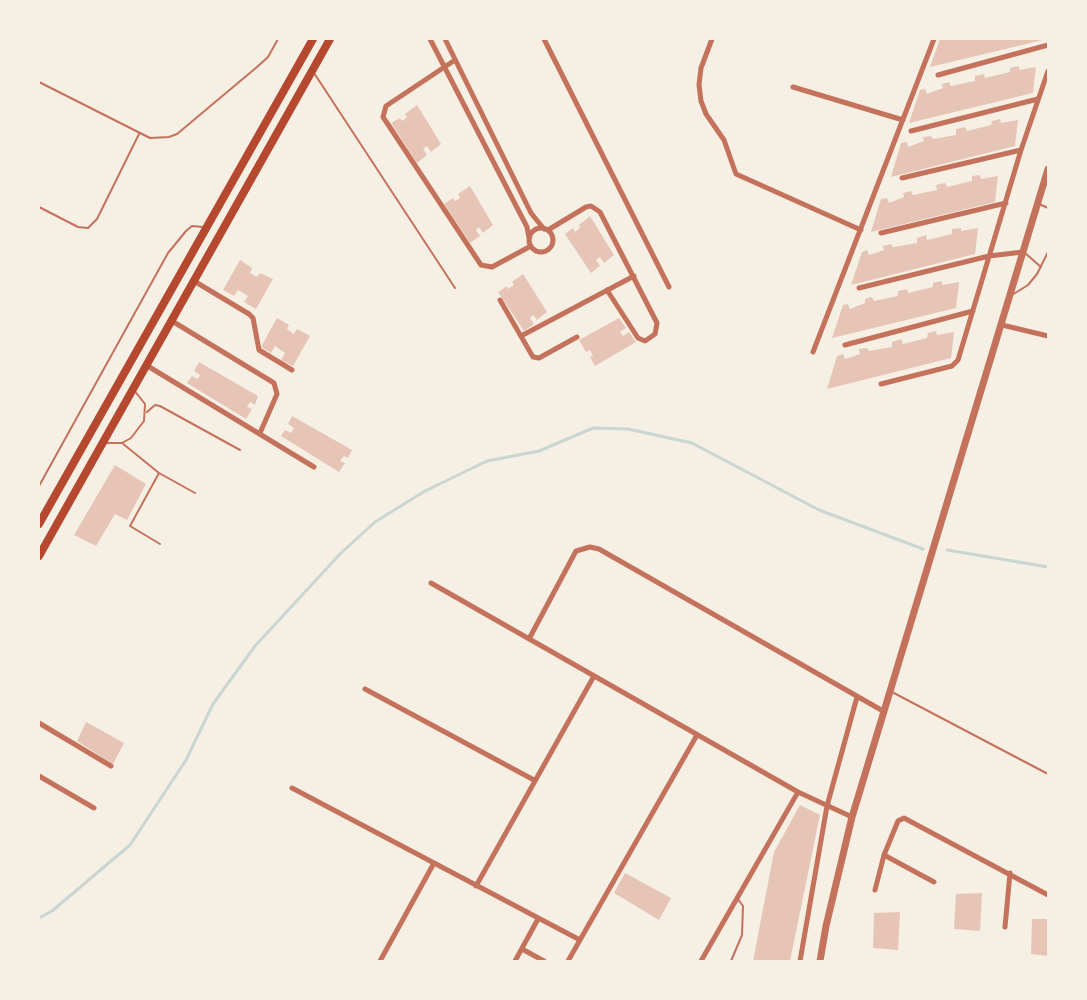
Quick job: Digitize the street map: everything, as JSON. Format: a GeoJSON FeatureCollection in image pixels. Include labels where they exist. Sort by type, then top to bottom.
{"type":"FeatureCollection","features":[{"type":"Feature","properties":{"kind":"main road"},"geometry":{"type":"LineString","coordinates":[[39,524],[209,227],[313,39]]}},
{"type":"Feature","properties":{"kind":"main road"},"geometry":{"type":"LineString","coordinates":[[39,556],[330,39]]}},
{"type":"Feature","properties":{"kind":"street"},"geometry":{"type":"LineString","coordinates":[[430,39],[527,227],[531,246],[540,252],[550,248],[553,241],[531,213],[445,39]]}},
{"type":"Feature","properties":{"kind":"street"},"geometry":{"type":"LineString","coordinates":[[544,39],[669,287]]}},
{"type":"Feature","properties":{"kind":"street"},"geometry":{"type":"LineString","coordinates":[[712,39],[701,68],[699,85],[701,101],[706,114],[724,140],[732,168],[742,178],[861,230]]}},
{"type":"Feature","properties":{"kind":"street"},"geometry":{"type":"LineString","coordinates":[[813,352],[934,39]]}},
{"type":"Feature","properties":{"kind":"street"},"geometry":{"type":"LineString","coordinates":[[938,75],[1048,45]]}},
{"type":"Feature","properties":{"kind":"street"},"geometry":{"type":"LineString","coordinates":[[455,60],[386,106],[383,117],[481,265],[492,267],[531,246]]}},
{"type":"Feature","properties":{"kind":"street"},"geometry":{"type":"LineString","coordinates":[[880,384],[952,366],[962,354],[989,256],[1048,71]]}},
{"type":"Feature","properties":{"kind":"street"},"geometry":{"type":"LineString","coordinates":[[793,87],[903,120]]}},
{"type":"Feature","properties":{"kind":"street"},"geometry":{"type":"LineString","coordinates":[[911,131],[1038,99]]}},
{"type":"Feature","properties":{"kind":"street"},"geometry":{"type":"LineString","coordinates":[[902,178],[1022,150]]}},
{"type":"Feature","properties":{"kind":"street"},"geometry":{"type":"LineString","coordinates":[[820,961],[852,817],[1048,168]]}},
{"type":"Feature","properties":{"kind":"street"},"geometry":{"type":"LineString","coordinates":[[881,233],[1006,203]]}},
{"type":"Feature","properties":{"kind":"street"},"geometry":{"type":"LineString","coordinates":[[530,238],[537,229],[546,230],[586,207],[596,208],[657,323],[655,334],[645,341],[638,338],[607,290]]}},
{"type":"Feature","properties":{"kind":"street"},"geometry":{"type":"LineString","coordinates":[[859,288],[989,256],[1023,252]]}},
{"type":"Feature","properties":{"kind":"street"},"geometry":{"type":"LineString","coordinates":[[521,336],[634,276]]}},
{"type":"Feature","properties":{"kind":"street"},"geometry":{"type":"LineString","coordinates":[[194,281],[249,314],[253,318],[259,350],[292,370]]}},
{"type":"Feature","properties":{"kind":"street"},"geometry":{"type":"LineString","coordinates":[[500,300],[535,358],[577,338]]}},
{"type":"Feature","properties":{"kind":"street"},"geometry":{"type":"LineString","coordinates":[[846,345],[973,311]]}},
{"type":"Feature","properties":{"kind":"street"},"geometry":{"type":"LineString","coordinates":[[172,321],[274,383],[277,394],[260,433]]}},
{"type":"Feature","properties":{"kind":"street"},"geometry":{"type":"LineString","coordinates":[[1002,325],[1048,336]]}},
{"type":"Feature","properties":{"kind":"street"},"geometry":{"type":"LineString","coordinates":[[146,365],[314,467]]}},
{"type":"Feature","properties":{"kind":"street"},"geometry":{"type":"LineString","coordinates":[[529,639],[576,551],[582,547],[599,549],[883,711]]}},
{"type":"Feature","properties":{"kind":"street"},"geometry":{"type":"LineString","coordinates":[[430,583],[798,792],[852,817]]}},
{"type":"Feature","properties":{"kind":"street"},"geometry":{"type":"LineString","coordinates":[[476,886],[594,676]]}},
{"type":"Feature","properties":{"kind":"street"},"geometry":{"type":"LineString","coordinates":[[365,689],[534,780]]}},
{"type":"Feature","properties":{"kind":"street"},"geometry":{"type":"LineString","coordinates":[[800,961],[827,806],[857,698]]}},
{"type":"Feature","properties":{"kind":"street"},"geometry":{"type":"LineString","coordinates":[[39,723],[111,766]]}},
{"type":"Feature","properties":{"kind":"street"},"geometry":{"type":"LineString","coordinates":[[568,961],[697,735]]}},
{"type":"Feature","properties":{"kind":"street"},"geometry":{"type":"LineString","coordinates":[[39,776],[94,808]]}},
{"type":"Feature","properties":{"kind":"street"},"geometry":{"type":"LineString","coordinates":[[292,788],[580,940]]}},
{"type":"Feature","properties":{"kind":"street"},"geometry":{"type":"LineString","coordinates":[[701,961],[798,792]]}},
{"type":"Feature","properties":{"kind":"street"},"geometry":{"type":"LineString","coordinates":[[874,890],[884,855],[898,821],[904,818],[1048,895]]}},
{"type":"Feature","properties":{"kind":"street"},"geometry":{"type":"LineString","coordinates":[[884,855],[934,882]]}},
{"type":"Feature","properties":{"kind":"street"},"geometry":{"type":"LineString","coordinates":[[380,961],[434,863]]}},
{"type":"Feature","properties":{"kind":"street"},"geometry":{"type":"LineString","coordinates":[[1005,927],[1010,873]]}},
{"type":"Feature","properties":{"kind":"street"},"geometry":{"type":"LineString","coordinates":[[515,961],[538,919]]}},
{"type":"Feature","properties":{"kind":"street"},"geometry":{"type":"LineString","coordinates":[[522,949],[544,961]]}},
{"type":"Feature","properties":{"kind":"lane"},"geometry":{"type":"LineString","coordinates":[[39,82],[140,134],[158,139],[177,134],[268,57],[278,39]]}},
{"type":"Feature","properties":{"kind":"lane"},"geometry":{"type":"LineString","coordinates":[[312,70],[455,288]]}},
{"type":"Feature","properties":{"kind":"lane"},"geometry":{"type":"LineString","coordinates":[[39,207],[78,227],[88,228],[97,219],[140,134]]}},
{"type":"Feature","properties":{"kind":"lane"},"geometry":{"type":"LineString","coordinates":[[1037,203],[1048,208]]}},
{"type":"Feature","properties":{"kind":"lane"},"geometry":{"type":"LineString","coordinates":[[39,486],[177,239],[192,226],[209,227]]}},
{"type":"Feature","properties":{"kind":"lane"},"geometry":{"type":"LineString","coordinates":[[1023,252],[1041,267]]}},
{"type":"Feature","properties":{"kind":"lane"},"geometry":{"type":"LineString","coordinates":[[1010,296],[1028,285],[1048,252]]}},
{"type":"Feature","properties":{"kind":"lane"},"geometry":{"type":"LineString","coordinates":[[132,389],[141,396],[147,412]]}},
{"type":"Feature","properties":{"kind":"lane"},"geometry":{"type":"LineString","coordinates":[[102,443],[122,443],[138,431],[147,412],[155,405],[240,450]]}},
{"type":"Feature","properties":{"kind":"lane"},"geometry":{"type":"LineString","coordinates":[[122,443],[159,473],[195,493]]}},
{"type":"Feature","properties":{"kind":"lane"},"geometry":{"type":"LineString","coordinates":[[159,473],[130,526],[160,544]]}},
{"type":"Feature","properties":{"kind":"lane"},"geometry":{"type":"LineString","coordinates":[[889,690],[1048,774]]}},
{"type":"Feature","properties":{"kind":"lane"},"geometry":{"type":"LineString","coordinates":[[731,961],[742,935],[743,906],[737,898]]}},
{"type":"Feature","properties":{"kind":"building"},"geometry":{"type":"Polygon","coordinates":[[[940,39],[1043,39],[1043,40],[930,67],[940,39]]]}},
{"type":"Feature","properties":{"kind":"building"},"geometry":{"type":"Polygon","coordinates":[[[1019,66],[1019,70],[1036,67],[1033,93],[909,123],[920,90],[925,89],[927,94],[943,88],[942,84],[949,82],[951,86],[975,81],[975,76],[984,74],[985,78],[1010,72],[1010,68],[1019,66]]]}},
{"type":"Feature","properties":{"kind":"building"},"geometry":{"type":"Polygon","coordinates":[[[417,105],[441,144],[431,152],[427,146],[423,149],[427,155],[417,163],[391,123],[400,118],[402,121],[407,117],[405,114],[417,105]]]}},
{"type":"Feature","properties":{"kind":"building"},"geometry":{"type":"Polygon","coordinates":[[[1000,119],[1001,123],[1018,120],[1015,146],[891,177],[901,143],[907,142],[908,147],[924,141],[923,137],[931,136],[933,139],[956,135],[956,129],[965,127],[967,131],[991,125],[992,121],[1000,119]]]}},
{"type":"Feature","properties":{"kind":"building"},"geometry":{"type":"Polygon","coordinates":[[[980,175],[981,179],[998,176],[995,202],[871,232],[881,199],[887,198],[889,203],[904,197],[903,193],[911,191],[913,195],[937,190],[936,185],[945,183],[947,187],[972,181],[972,176],[980,175]]]}},
{"type":"Feature","properties":{"kind":"building"},"geometry":{"type":"Polygon","coordinates":[[[470,186],[493,225],[483,233],[479,227],[476,230],[480,236],[470,243],[444,204],[453,198],[455,201],[460,198],[458,194],[470,186]]]}},
{"type":"Feature","properties":{"kind":"building"},"geometry":{"type":"Polygon","coordinates":[[[590,216],[614,255],[604,263],[600,257],[596,260],[600,266],[591,273],[565,234],[573,228],[575,232],[580,228],[579,225],[590,216]]]}},
{"type":"Feature","properties":{"kind":"building"},"geometry":{"type":"Polygon","coordinates":[[[961,228],[961,231],[978,228],[975,254],[851,285],[862,252],[867,250],[869,255],[884,250],[883,246],[891,244],[893,247],[917,243],[917,238],[926,235],[927,240],[952,234],[952,229],[961,228]]]}},
{"type":"Feature","properties":{"kind":"building"},"geometry":{"type":"Polygon","coordinates":[[[240,260],[252,268],[250,273],[257,277],[260,273],[273,279],[256,309],[244,302],[248,296],[238,290],[234,296],[223,290],[240,260]]]}},
{"type":"Feature","properties":{"kind":"building"},"geometry":{"type":"Polygon","coordinates":[[[523,274],[547,312],[537,320],[533,315],[530,318],[534,324],[524,331],[498,292],[507,286],[508,289],[514,285],[512,282],[523,274]]]}},
{"type":"Feature","properties":{"kind":"building"},"geometry":{"type":"Polygon","coordinates":[[[942,281],[942,285],[959,282],[956,308],[832,338],[843,305],[848,304],[850,309],[865,303],[865,299],[872,297],[874,301],[898,296],[898,291],[907,289],[908,293],[933,287],[933,283],[942,281]]]}},
{"type":"Feature","properties":{"kind":"building"},"geometry":{"type":"Polygon","coordinates":[[[277,318],[289,325],[287,329],[294,334],[297,329],[310,336],[293,366],[281,360],[285,353],[275,346],[271,353],[261,347],[277,318]]]}},
{"type":"Feature","properties":{"kind":"building"},"geometry":{"type":"Polygon","coordinates":[[[619,318],[626,328],[620,332],[623,336],[629,332],[636,342],[595,366],[590,357],[593,356],[590,350],[586,352],[579,340],[619,318]]]}},
{"type":"Feature","properties":{"kind":"building"},"geometry":{"type":"Polygon","coordinates":[[[936,331],[937,335],[954,332],[951,358],[827,389],[837,356],[843,354],[845,359],[860,354],[859,349],[867,348],[869,351],[892,347],[892,342],[901,339],[903,344],[927,338],[928,333],[936,331]]]}},
{"type":"Feature","properties":{"kind":"building"},"geometry":{"type":"Polygon","coordinates":[[[199,362],[258,396],[255,405],[250,402],[247,407],[252,409],[246,419],[187,383],[192,376],[198,379],[200,375],[194,371],[199,362]]]}},
{"type":"Feature","properties":{"kind":"building"},"geometry":{"type":"Polygon","coordinates":[[[292,416],[352,450],[348,458],[344,456],[340,461],[345,463],[339,472],[281,436],[285,430],[291,433],[294,428],[288,424],[292,416]]]}},
{"type":"Feature","properties":{"kind":"building"},"geometry":{"type":"Polygon","coordinates":[[[115,465],[146,484],[127,520],[115,514],[96,546],[74,535],[115,465]]]}},
{"type":"Feature","properties":{"kind":"building"},"geometry":{"type":"Polygon","coordinates":[[[86,722],[124,743],[113,764],[77,741],[86,722]]]}},
{"type":"Feature","properties":{"kind":"building"},"geometry":{"type":"Polygon","coordinates":[[[800,805],[820,815],[790,961],[753,961],[774,852],[800,805]]]}},
{"type":"Feature","properties":{"kind":"building"},"geometry":{"type":"Polygon","coordinates":[[[625,873],[671,898],[659,920],[614,893],[625,873]]]}},
{"type":"Feature","properties":{"kind":"building"},"geometry":{"type":"Polygon","coordinates":[[[982,893],[980,931],[954,929],[956,894],[982,893]]]}},
{"type":"Feature","properties":{"kind":"building"},"geometry":{"type":"Polygon","coordinates":[[[900,912],[898,950],[873,948],[874,913],[900,912]]]}},
{"type":"Feature","properties":{"kind":"building"},"geometry":{"type":"Polygon","coordinates":[[[1032,919],[1048,919],[1048,956],[1031,954],[1032,919]]]}},
{"type":"Feature","properties":{"kind":"waterway"},"geometry":{"type":"LineString","coordinates":[[39,918],[52,911],[130,845],[186,760],[213,704],[255,646],[341,553],[375,522],[425,491],[487,461],[539,451],[593,428],[628,429],[692,443],[819,510],[923,549]]}},
{"type":"Feature","properties":{"kind":"waterway"},"geometry":{"type":"LineString","coordinates":[[947,550],[1048,567]]}}]}
